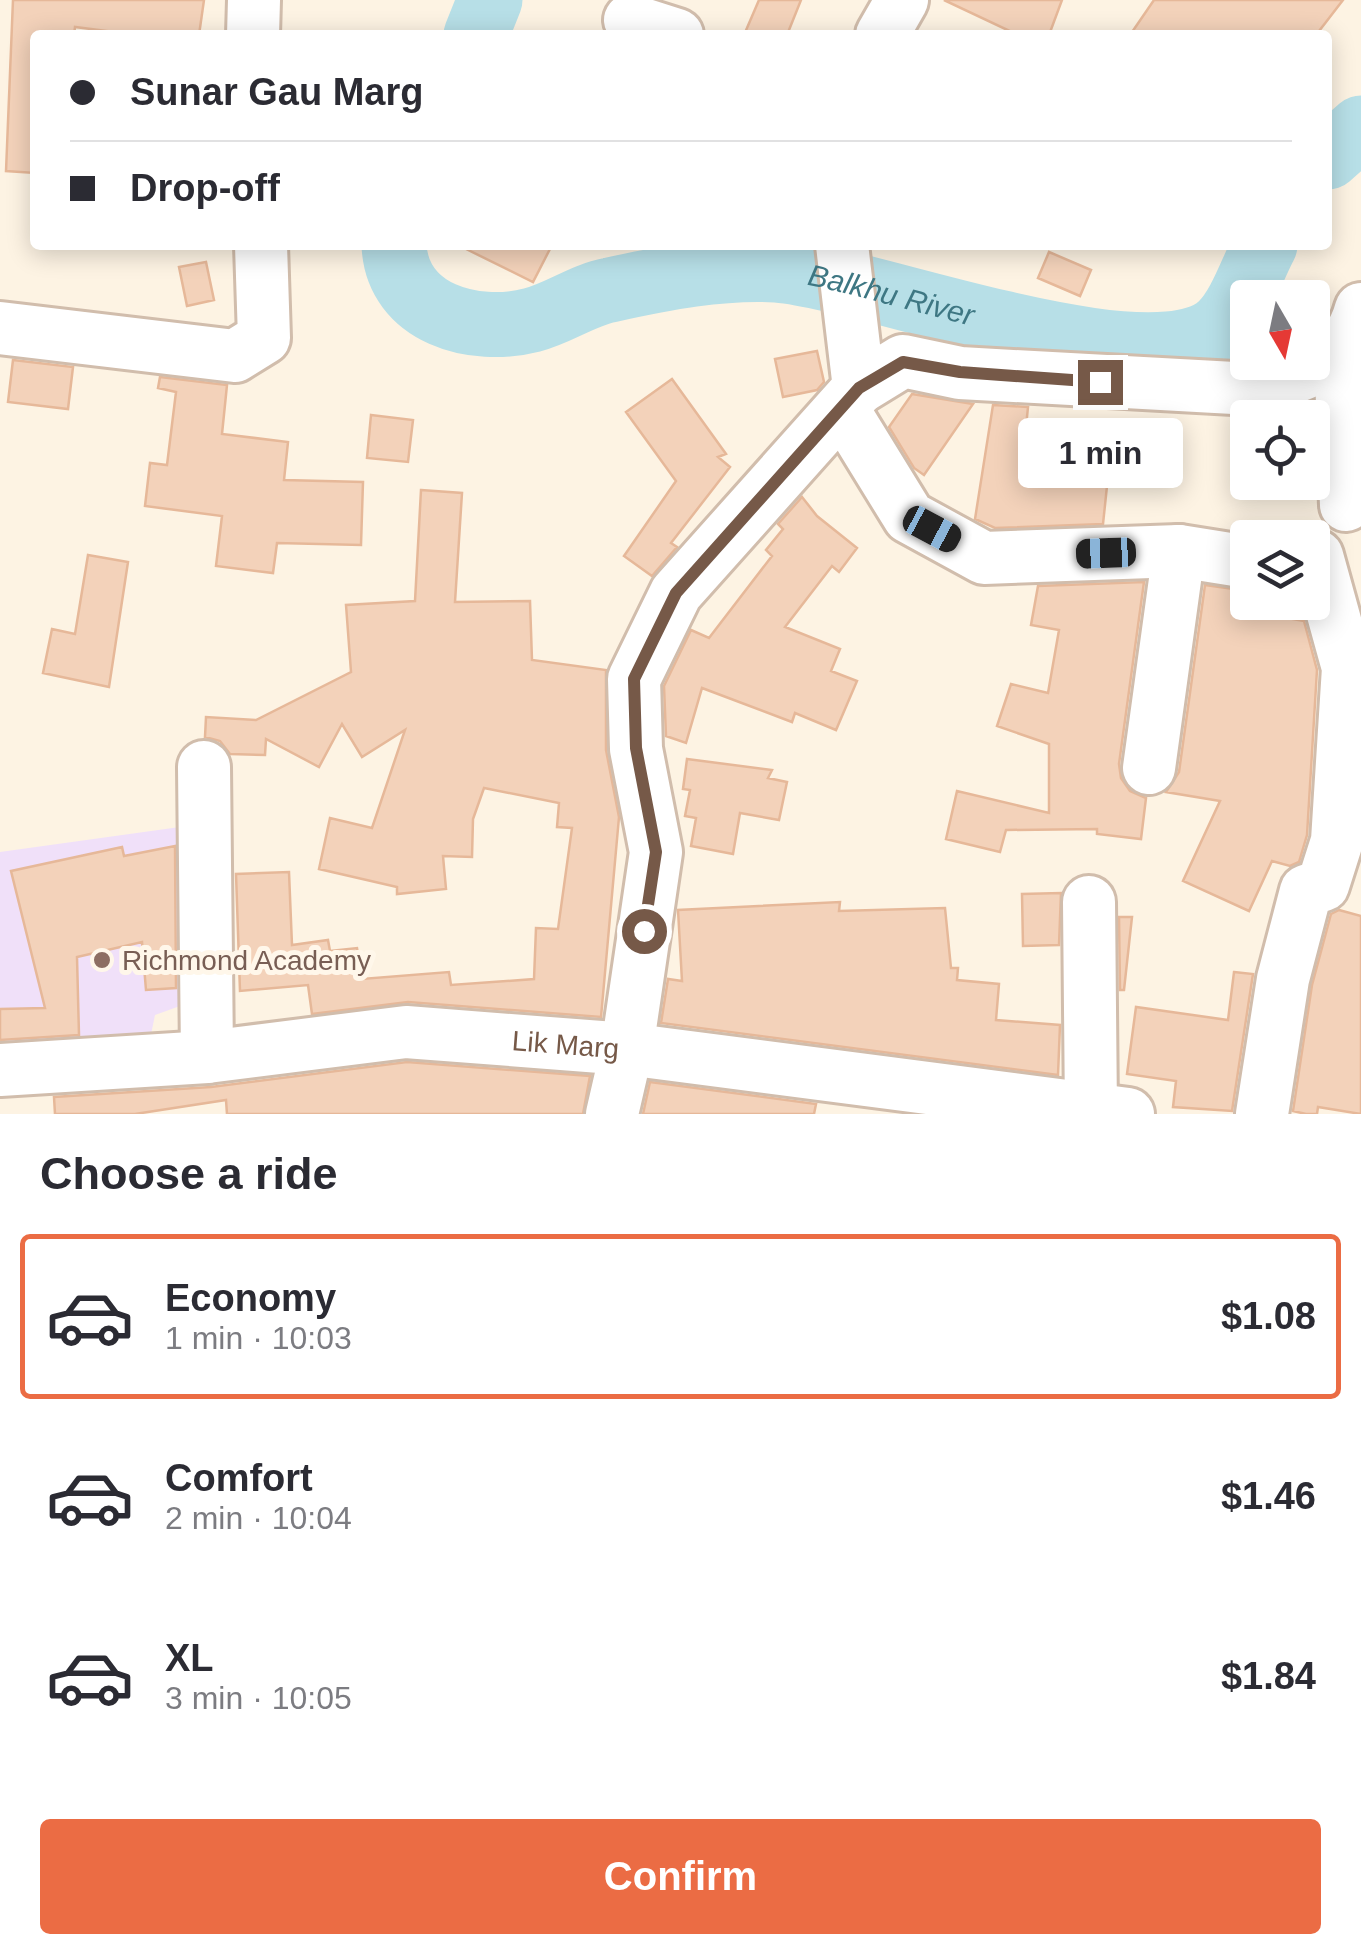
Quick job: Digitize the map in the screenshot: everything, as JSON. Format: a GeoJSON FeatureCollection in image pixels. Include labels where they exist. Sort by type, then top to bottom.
{"type":"FeatureCollection","features":[{"type":"Feature","properties":{"kind":"street"},"geometry":{"type":"LineString","coordinates":[[253,30],[254,0]]}},
{"type":"Feature","properties":{"kind":"street"},"geometry":{"type":"LineString","coordinates":[[885,30],[902,0]]}},
{"type":"Feature","properties":{"kind":"street"},"geometry":{"type":"LineString","coordinates":[[0,328],[235,356],[264,338],[261,250]]}},
{"type":"Feature","properties":{"kind":"street"},"geometry":{"type":"LineString","coordinates":[[842,250],[851,388],[909,517],[984,558],[1179,551],[1230,559]]}},
{"type":"Feature","properties":{"kind":"street"},"geometry":{"type":"LineString","coordinates":[[612,1114],[627,1049],[656,852],[636,748],[634,679],[676,593],[851,388],[903,362],[977,374],[1252,389],[1286,382],[1351,330]]}},
{"type":"Feature","properties":{"kind":"street"},"geometry":{"type":"LineString","coordinates":[[1318,520],[1354,501],[1351,330]]}},
{"type":"Feature","properties":{"kind":"street"},"geometry":{"type":"LineString","coordinates":[[1149,768],[1179,551]]}},
{"type":"Feature","properties":{"kind":"street"},"geometry":{"type":"LineString","coordinates":[[1262,1114],[1283,979],[1306,891],[1323,885],[1336,842],[1348,668],[1330,607]]}},
{"type":"Feature","properties":{"kind":"street"},"geometry":{"type":"LineString","coordinates":[[204,767],[208,1057]]}},
{"type":"Feature","properties":{"kind":"street"},"geometry":{"type":"LineString","coordinates":[[1089,902],[1103,1112]]}},
{"type":"Feature","properties":{"kind":"street","name":"Lik Marg"},"geometry":{"type":"LineString","coordinates":[[0,1070],[208,1057],[406,1032],[627,1049],[1103,1112]]}},
{"type":"Feature","properties":{"kind":"shaded area","name":"Richmond Academy"},"geometry":{"type":"Polygon","coordinates":[[[187,826],[205,997],[155,1015],[148,1049],[0,1066],[0,852],[187,826]]]}},
{"type":"Feature","properties":{"kind":"building"},"geometry":{"type":"Polygon","coordinates":[[[13,0],[204,0],[200,30],[30,30],[30,173],[6,171],[13,0]]]}},
{"type":"Feature","properties":{"kind":"building"},"geometry":{"type":"Polygon","coordinates":[[[759,0],[801,0],[789,30],[746,30],[759,0]]]}},
{"type":"Feature","properties":{"kind":"building"},"geometry":{"type":"Polygon","coordinates":[[[944,0],[1062,0],[1051,30],[1007,30],[944,0]]]}},
{"type":"Feature","properties":{"kind":"building"},"geometry":{"type":"Polygon","coordinates":[[[1154,0],[1343,0],[1320,30],[1133,30],[1154,0]]]}},
{"type":"Feature","properties":{"kind":"building"},"geometry":{"type":"Polygon","coordinates":[[[468,250],[549,250],[533,282],[468,250]]]}},
{"type":"Feature","properties":{"kind":"building"},"geometry":{"type":"Polygon","coordinates":[[[1049,252],[1091,270],[1080,296],[1038,278],[1049,252]]]}},
{"type":"Feature","properties":{"kind":"building"},"geometry":{"type":"Polygon","coordinates":[[[206,262],[214,300],[187,306],[179,267],[206,262]]]}},
{"type":"Feature","properties":{"kind":"building"},"geometry":{"type":"Polygon","coordinates":[[[817,351],[824,382],[817,390],[783,397],[775,359],[817,351]]]}},
{"type":"Feature","properties":{"kind":"building"},"geometry":{"type":"Polygon","coordinates":[[[13,360],[73,367],[68,409],[8,402],[13,360]]]}},
{"type":"Feature","properties":{"kind":"building"},"geometry":{"type":"Polygon","coordinates":[[[160,377],[227,385],[222,434],[288,442],[284,480],[363,482],[361,545],[277,543],[273,573],[216,566],[222,516],[145,506],[150,463],[167,465],[176,392],[158,388],[160,377]]]}},
{"type":"Feature","properties":{"kind":"building"},"geometry":{"type":"Polygon","coordinates":[[[672,379],[726,454],[718,457],[730,467],[671,543],[677,547],[652,576],[624,556],[676,481],[626,412],[672,379]]]}},
{"type":"Feature","properties":{"kind":"building"},"geometry":{"type":"Polygon","coordinates":[[[912,394],[973,404],[924,475],[914,468],[889,427],[912,394]]]}},
{"type":"Feature","properties":{"kind":"building"},"geometry":{"type":"Polygon","coordinates":[[[993,405],[1028,407],[1023,457],[1109,467],[1103,524],[995,528],[975,519],[993,405]]]}},
{"type":"Feature","properties":{"kind":"building"},"geometry":{"type":"Polygon","coordinates":[[[371,415],[413,420],[408,462],[367,458],[371,415]]]}},
{"type":"Feature","properties":{"kind":"building"},"geometry":{"type":"Polygon","coordinates":[[[421,490],[462,493],[455,602],[530,601],[532,660],[606,670],[606,750],[619,817],[601,1017],[408,1002],[312,1014],[308,985],[240,991],[236,874],[289,872],[292,945],[328,940],[330,951],[357,948],[362,979],[449,972],[451,985],[534,979],[536,928],[558,929],[572,828],[557,827],[559,803],[484,788],[473,819],[472,857],[443,856],[446,889],[397,894],[397,887],[319,869],[330,818],[372,828],[405,730],[362,757],[342,724],[319,767],[266,739],[265,755],[230,754],[220,741],[205,737],[206,717],[256,720],[351,672],[346,605],[415,601],[421,490]]]}},
{"type":"Feature","properties":{"kind":"building"},"geometry":{"type":"Polygon","coordinates":[[[802,497],[817,516],[857,548],[839,572],[832,566],[785,627],[840,649],[831,671],[857,681],[836,730],[795,713],[792,722],[702,688],[686,743],[666,736],[664,686],[691,630],[709,638],[772,556],[766,550],[783,529],[778,524],[802,497]]]}},
{"type":"Feature","properties":{"kind":"building"},"geometry":{"type":"Polygon","coordinates":[[[88,555],[128,562],[109,687],[43,673],[52,629],[75,634],[88,555]]]}},
{"type":"Feature","properties":{"kind":"building"},"geometry":{"type":"Polygon","coordinates":[[[1144,582],[1119,764],[1121,778],[1130,791],[1146,798],[1141,839],[1097,834],[1097,829],[1006,830],[1000,852],[946,839],[957,791],[1049,813],[1049,744],[997,726],[1011,684],[1048,693],[1059,630],[1031,625],[1038,586],[1144,582]]]}},
{"type":"Feature","properties":{"kind":"building"},"geometry":{"type":"Polygon","coordinates":[[[1205,585],[1230,588],[1230,620],[1304,621],[1317,670],[1307,835],[1299,862],[1290,866],[1272,861],[1249,911],[1183,881],[1220,801],[1166,792],[1179,772],[1205,585]]]}},
{"type":"Feature","properties":{"kind":"building"},"geometry":{"type":"Polygon","coordinates":[[[687,759],[772,770],[768,778],[787,782],[779,820],[740,813],[733,854],[691,846],[696,818],[685,816],[690,790],[683,789],[687,759]]]}},
{"type":"Feature","properties":{"kind":"building"},"geometry":{"type":"Polygon","coordinates":[[[175,846],[176,988],[146,990],[142,942],[77,957],[79,1035],[0,1040],[0,1009],[45,1008],[11,871],[122,847],[124,856],[175,846]]]}},
{"type":"Feature","properties":{"kind":"building"},"geometry":{"type":"Polygon","coordinates":[[[1061,893],[1059,945],[1023,946],[1022,894],[1061,893]]]}},
{"type":"Feature","properties":{"kind":"building"},"geometry":{"type":"Polygon","coordinates":[[[840,902],[839,911],[945,908],[951,968],[958,968],[957,980],[999,984],[996,1020],[1060,1025],[1058,1075],[661,1023],[668,979],[682,981],[678,910],[840,902]]]}},
{"type":"Feature","properties":{"kind":"building"},"geometry":{"type":"Polygon","coordinates":[[[1339,910],[1361,916],[1361,1114],[1318,1107],[1317,1114],[1306,1114],[1293,1111],[1312,985],[1331,914],[1339,910]]]}},
{"type":"Feature","properties":{"kind":"building"},"geometry":{"type":"Polygon","coordinates":[[[1119,917],[1132,917],[1124,990],[1120,990],[1119,917]]]}},
{"type":"Feature","properties":{"kind":"building"},"geometry":{"type":"Polygon","coordinates":[[[1234,972],[1253,974],[1232,1111],[1173,1107],[1176,1081],[1127,1074],[1136,1007],[1228,1020],[1234,972]]]}},
{"type":"Feature","properties":{"kind":"building"},"geometry":{"type":"Polygon","coordinates":[[[407,1062],[590,1076],[583,1114],[227,1114],[226,1100],[135,1114],[55,1114],[54,1097],[211,1087],[407,1062]]]}},
{"type":"Feature","properties":{"kind":"building"},"geometry":{"type":"Polygon","coordinates":[[[650,1082],[816,1104],[814,1114],[643,1114],[650,1082]]]}},
{"type":"Feature","properties":{"kind":"waterway","name":"Balkhu River"},"geometry":{"type":"LineString","coordinates":[[478,30],[490,0]]}},
{"type":"Feature","properties":{"kind":"waterway","name":"Balkhu River"},"geometry":{"type":"LineString","coordinates":[[1332,153],[1361,128]]}},
{"type":"Feature","properties":{"kind":"waterway","name":"Balkhu River"},"geometry":{"type":"LineString","coordinates":[[395,250],[398,269],[424,303],[442,314],[486,324],[532,320],[600,292],[651,281],[714,272],[776,270],[1074,338],[1135,344],[1186,341],[1221,325],[1240,298],[1263,250]]}},
{"type":"Feature","properties":{"kind":"place","name":"Richmond Academy"},"geometry":{"type":"Point","coordinates":[102,960]}},
{"type":"Feature","properties":{"kind":"route"},"geometry":{"type":"LineString","coordinates":[[644,931],[656,852],[636,748],[634,679],[676,593],[859,388],[903,362],[960,372],[1100,382]]}}]}
